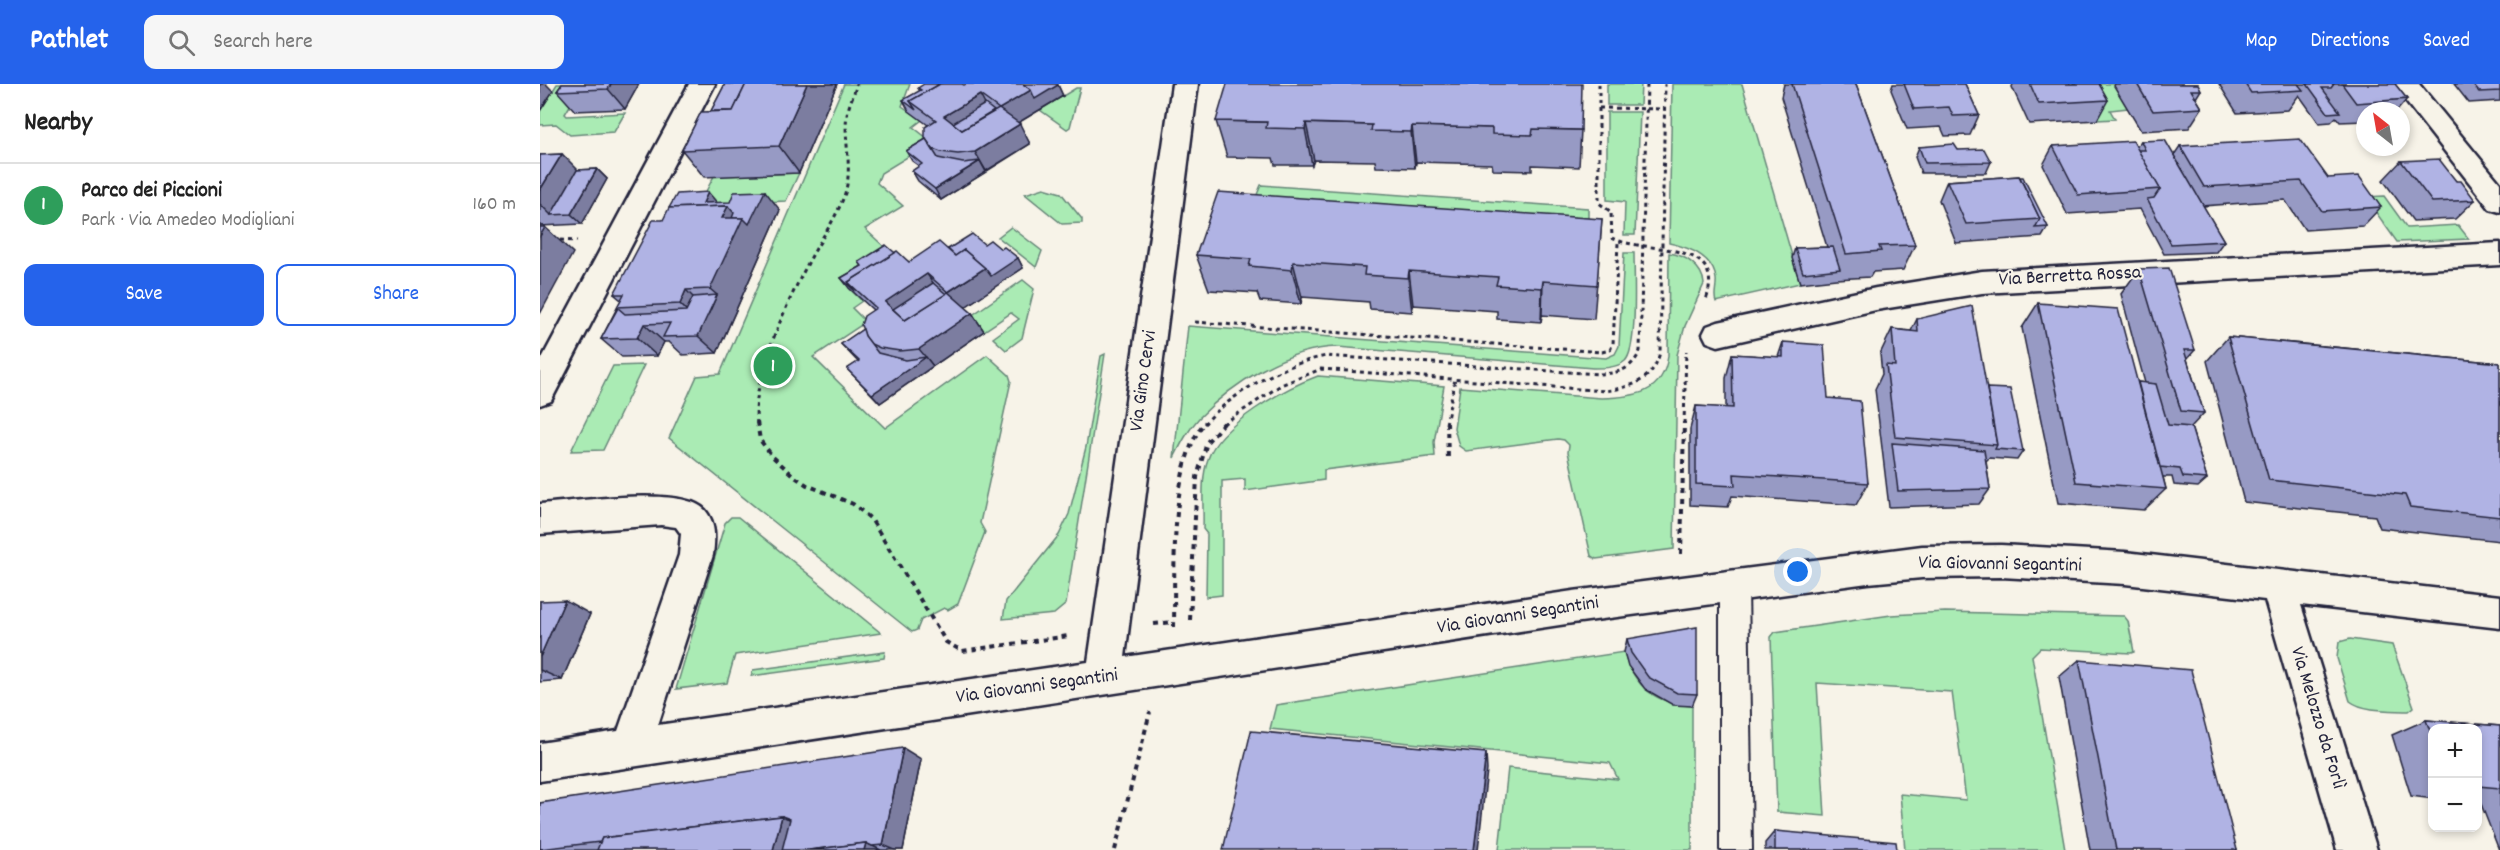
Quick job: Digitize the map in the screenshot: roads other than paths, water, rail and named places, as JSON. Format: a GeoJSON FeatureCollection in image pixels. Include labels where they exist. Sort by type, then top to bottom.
{"type":"FeatureCollection","features":[{"type":"Feature","properties":{"kind":"street"},"geometry":{"type":"LineString","coordinates":[[540,392],[702,84]]}},
{"type":"Feature","properties":{"kind":"street","name":"Via Gino Cervi"},"geometry":{"type":"LineString","coordinates":[[1104,678],[1185,84]]}},
{"type":"Feature","properties":{"kind":"street"},"geometry":{"type":"LineString","coordinates":[[2405,84],[2500,202]]}},
{"type":"Feature","properties":{"kind":"street","name":"Via Berretta Rossa"},"geometry":{"type":"LineString","coordinates":[[1704,333],[1876,299],[1982,282],[2500,255]]}},
{"type":"Feature","properties":{"kind":"street"},"geometry":{"type":"LineString","coordinates":[[540,519],[661,510],[681,512],[694,520],[699,535],[696,555],[632,747]]}},
{"type":"Feature","properties":{"kind":"street","name":"Via Giovanni Segantini"},"geometry":{"type":"LineString","coordinates":[[540,762],[1734,585],[1922,562],[2001,561],[2125,568],[2500,612]]}},
{"type":"Feature","properties":{"kind":"street","name":"Via Melozzo da Forlì"},"geometry":{"type":"LineString","coordinates":[[2278,586],[2357,850]]}},
{"type":"Feature","properties":{"kind":"lane"},"geometry":{"type":"LineString","coordinates":[[1734,585],[1736,850]]}},
{"type":"Feature","properties":{"kind":"place","name":"Parco dei Piccioni"},"geometry":{"type":"Point","coordinates":[773,366]}}]}
